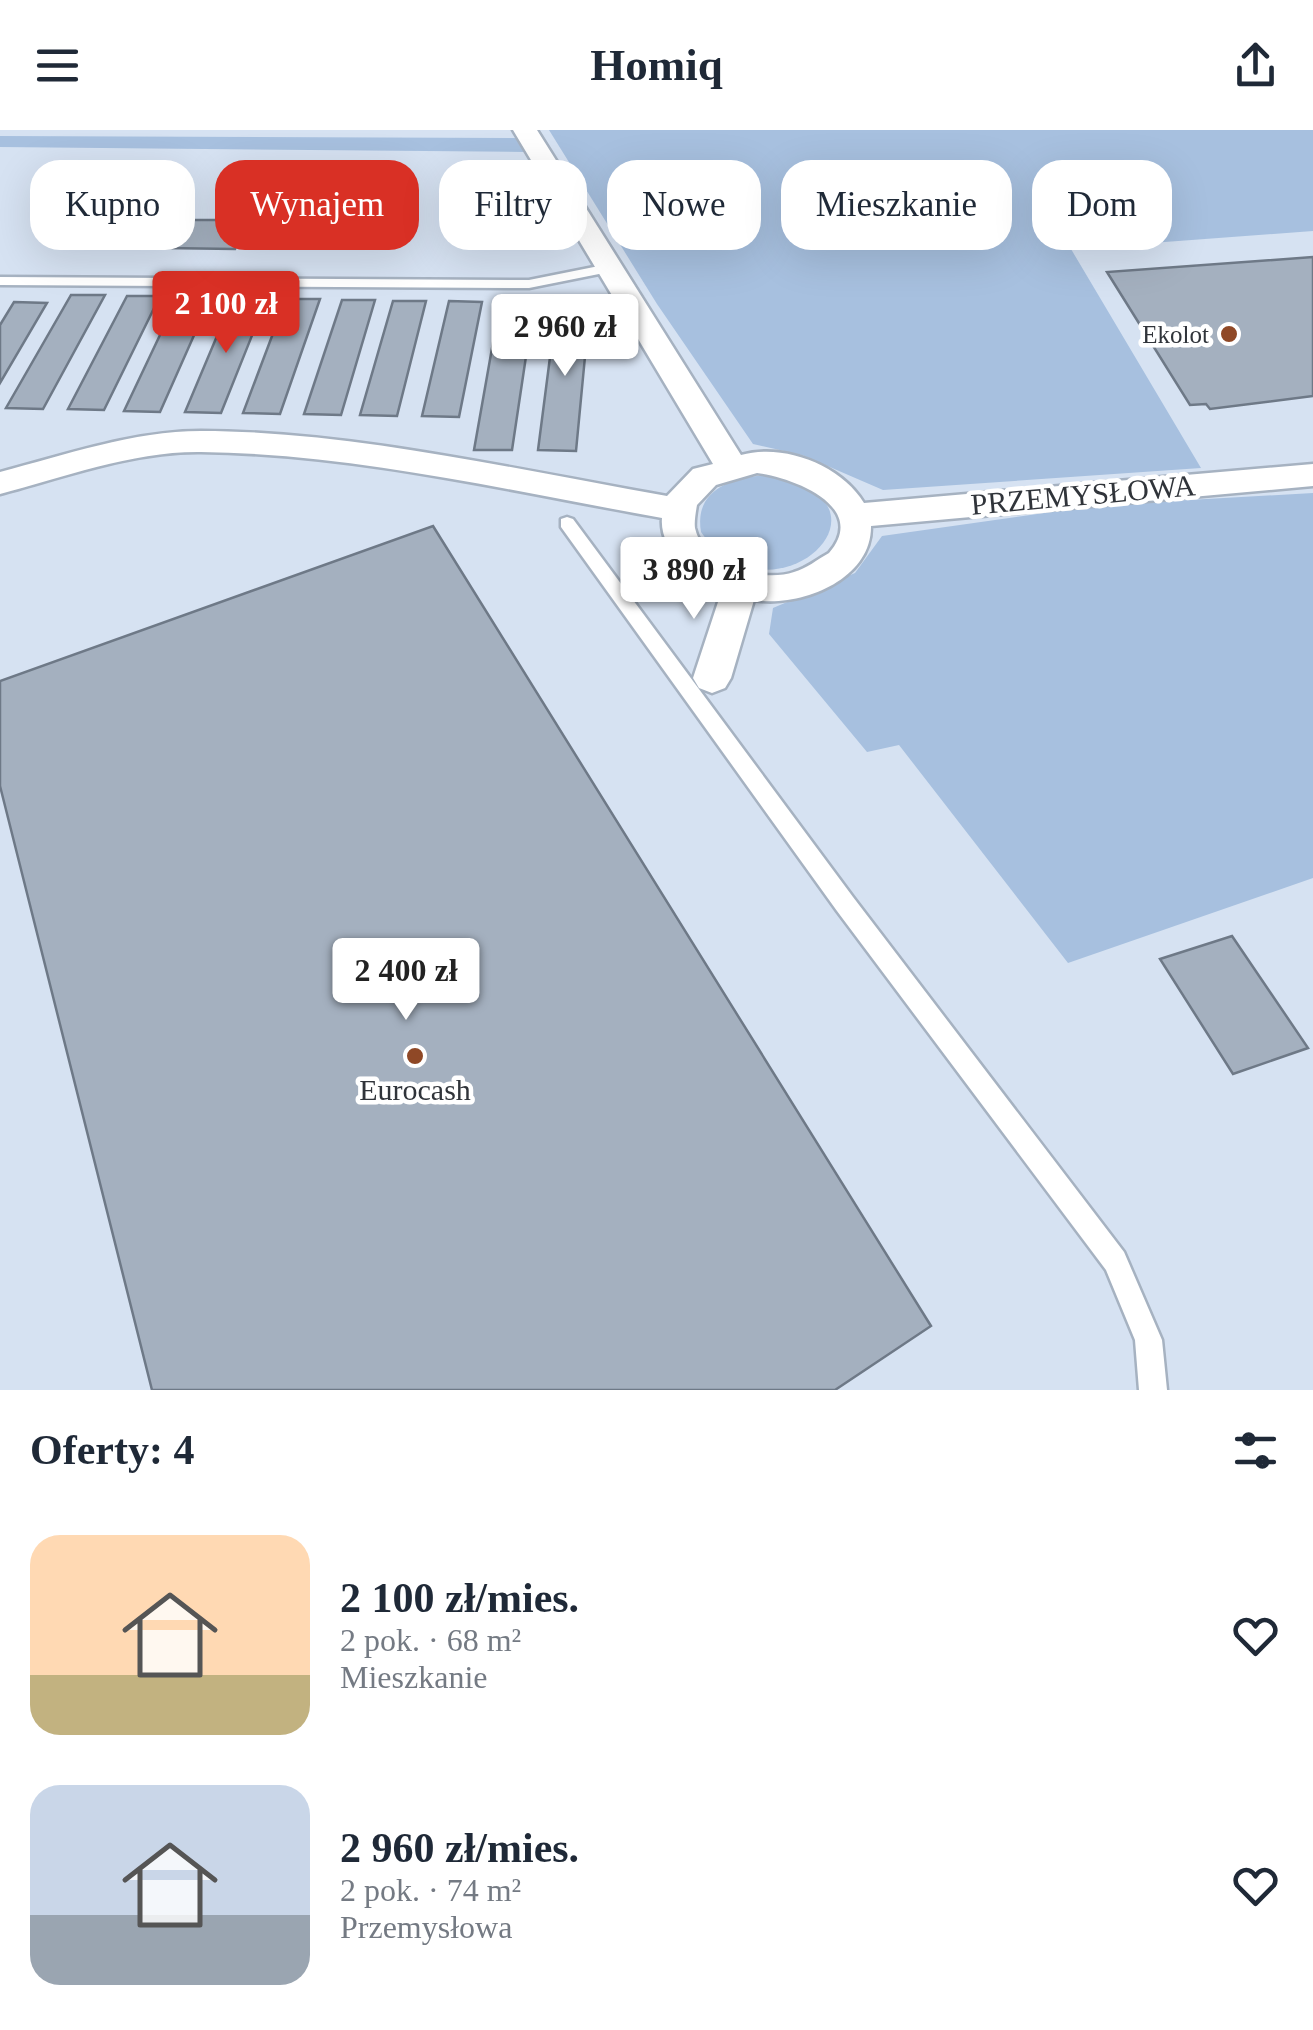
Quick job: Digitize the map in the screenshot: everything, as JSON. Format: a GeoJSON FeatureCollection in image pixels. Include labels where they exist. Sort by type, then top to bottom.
{"type":"FeatureCollection","features":[{"type":"Feature","properties":{"kind":"street"},"geometry":{"type":"LineString","coordinates":[[525,130],[731,466]]}},
{"type":"Feature","properties":{"kind":"street"},"geometry":{"type":"LineString","coordinates":[[0,483],[126,450],[199,442],[383,458],[677,509]]}},
{"type":"Feature","properties":{"kind":"street"},"geometry":{"type":"LineString","coordinates":[[782,464],[807,471],[844,498],[854,516],[851,547],[828,573],[802,584],[772,588],[742,585],[696,562],[682,546],[676,527],[677,509],[697,483],[731,466],[782,464]]}},
{"type":"Feature","properties":{"kind":"street","name":"PRZEMYSŁOWA"},"geometry":{"type":"LineString","coordinates":[[854,516],[1313,475]]}},
{"type":"Feature","properties":{"kind":"street"},"geometry":{"type":"LineString","coordinates":[[703,685],[742,585]]}},
{"type":"Feature","properties":{"kind":"lane"},"geometry":{"type":"LineString","coordinates":[[0,280],[529,284],[609,268]]}},
{"type":"Feature","properties":{"kind":"lane"},"geometry":{"type":"LineString","coordinates":[[567,523],[703,685],[845,904],[1116,1261],[1142,1317],[1155,1370],[1153,1390]]}},
{"type":"Feature","properties":{"kind":"shaded area"},"geometry":{"type":"Polygon","coordinates":[[[549,130],[1313,130],[1313,231],[1172,241],[1172,160],[1032,160],[1032,250],[1072,250],[1201,468],[883,490],[802,455],[753,444],[623,250],[761,250],[761,160],[607,160],[607,223],[587,191],[587,160],[568,160],[549,130]]]}},
{"type":"Feature","properties":{"kind":"shaded area"},"geometry":{"type":"Polygon","coordinates":[[[0,136],[519,138],[527,152],[0,147],[0,136]]]}},
{"type":"Feature","properties":{"kind":"shaded area"},"geometry":{"type":"Polygon","coordinates":[[[766,475],[809,489],[829,508],[830,530],[816,551],[792,565],[762,570],[730,560],[701,532],[700,518],[703,506],[717,489],[740,479],[766,475]]]}},
{"type":"Feature","properties":{"kind":"shaded area"},"geometry":{"type":"Polygon","coordinates":[[[1313,493],[1313,878],[1068,963],[899,745],[867,752],[769,634],[773,608],[855,573],[882,536],[1101,505],[1313,493]]]}},
{"type":"Feature","properties":{"kind":"building"},"geometry":{"type":"Polygon","coordinates":[[[195,220],[215,220],[215,249],[195,248],[195,220]]]}},
{"type":"Feature","properties":{"kind":"building","name":"Ekolot"},"geometry":{"type":"Polygon","coordinates":[[[1313,257],[1313,396],[1210,409],[1206,404],[1190,405],[1107,272],[1313,257]]]}},
{"type":"Feature","properties":{"kind":"building"},"geometry":{"type":"Polygon","coordinates":[[[71,295],[105,295],[43,409],[6,408],[71,295]]]}},
{"type":"Feature","properties":{"kind":"building"},"geometry":{"type":"Polygon","coordinates":[[[127,296],[160,296],[104,410],[68,409],[127,296]]]}},
{"type":"Feature","properties":{"kind":"building"},"geometry":{"type":"Polygon","coordinates":[[[178,297],[211,297],[160,412],[124,411],[178,297]]]}},
{"type":"Feature","properties":{"kind":"building"},"geometry":{"type":"Polygon","coordinates":[[[233,298],[267,298],[221,413],[185,412],[233,298]]]}},
{"type":"Feature","properties":{"kind":"building"},"geometry":{"type":"Polygon","coordinates":[[[286,299],[320,299],[280,414],[243,413],[286,299]]]}},
{"type":"Feature","properties":{"kind":"building"},"geometry":{"type":"Polygon","coordinates":[[[342,300],[375,300],[341,415],[304,414],[342,300]]]}},
{"type":"Feature","properties":{"kind":"building"},"geometry":{"type":"Polygon","coordinates":[[[393,301],[426,301],[397,416],[360,415],[393,301]]]}},
{"type":"Feature","properties":{"kind":"building"},"geometry":{"type":"Polygon","coordinates":[[[449,301],[482,302],[459,417],[422,416],[449,301]]]}},
{"type":"Feature","properties":{"kind":"building"},"geometry":{"type":"Polygon","coordinates":[[[14,302],[47,303],[0,383],[0,325],[14,302]]]}},
{"type":"Feature","properties":{"kind":"building"},"geometry":{"type":"Polygon","coordinates":[[[500,303],[534,303],[512,450],[474,450],[500,303]]]}},
{"type":"Feature","properties":{"kind":"building"},"geometry":{"type":"Polygon","coordinates":[[[557,303],[590,304],[576,451],[538,450],[557,303]]]}},
{"type":"Feature","properties":{"kind":"building","name":"Eurocash"},"geometry":{"type":"Polygon","coordinates":[[[433,526],[931,1326],[835,1390],[152,1390],[0,786],[0,681],[433,526]]]}},
{"type":"Feature","properties":{"kind":"building"},"geometry":{"type":"Polygon","coordinates":[[[1232,936],[1308,1048],[1233,1074],[1160,959],[1232,936]]]}},
{"type":"Feature","properties":{"kind":"place","name":"Ekolot"},"geometry":{"type":"Point","coordinates":[1229,334]}},
{"type":"Feature","properties":{"kind":"place","name":"Eurocash"},"geometry":{"type":"Point","coordinates":[415,1056]}}]}
